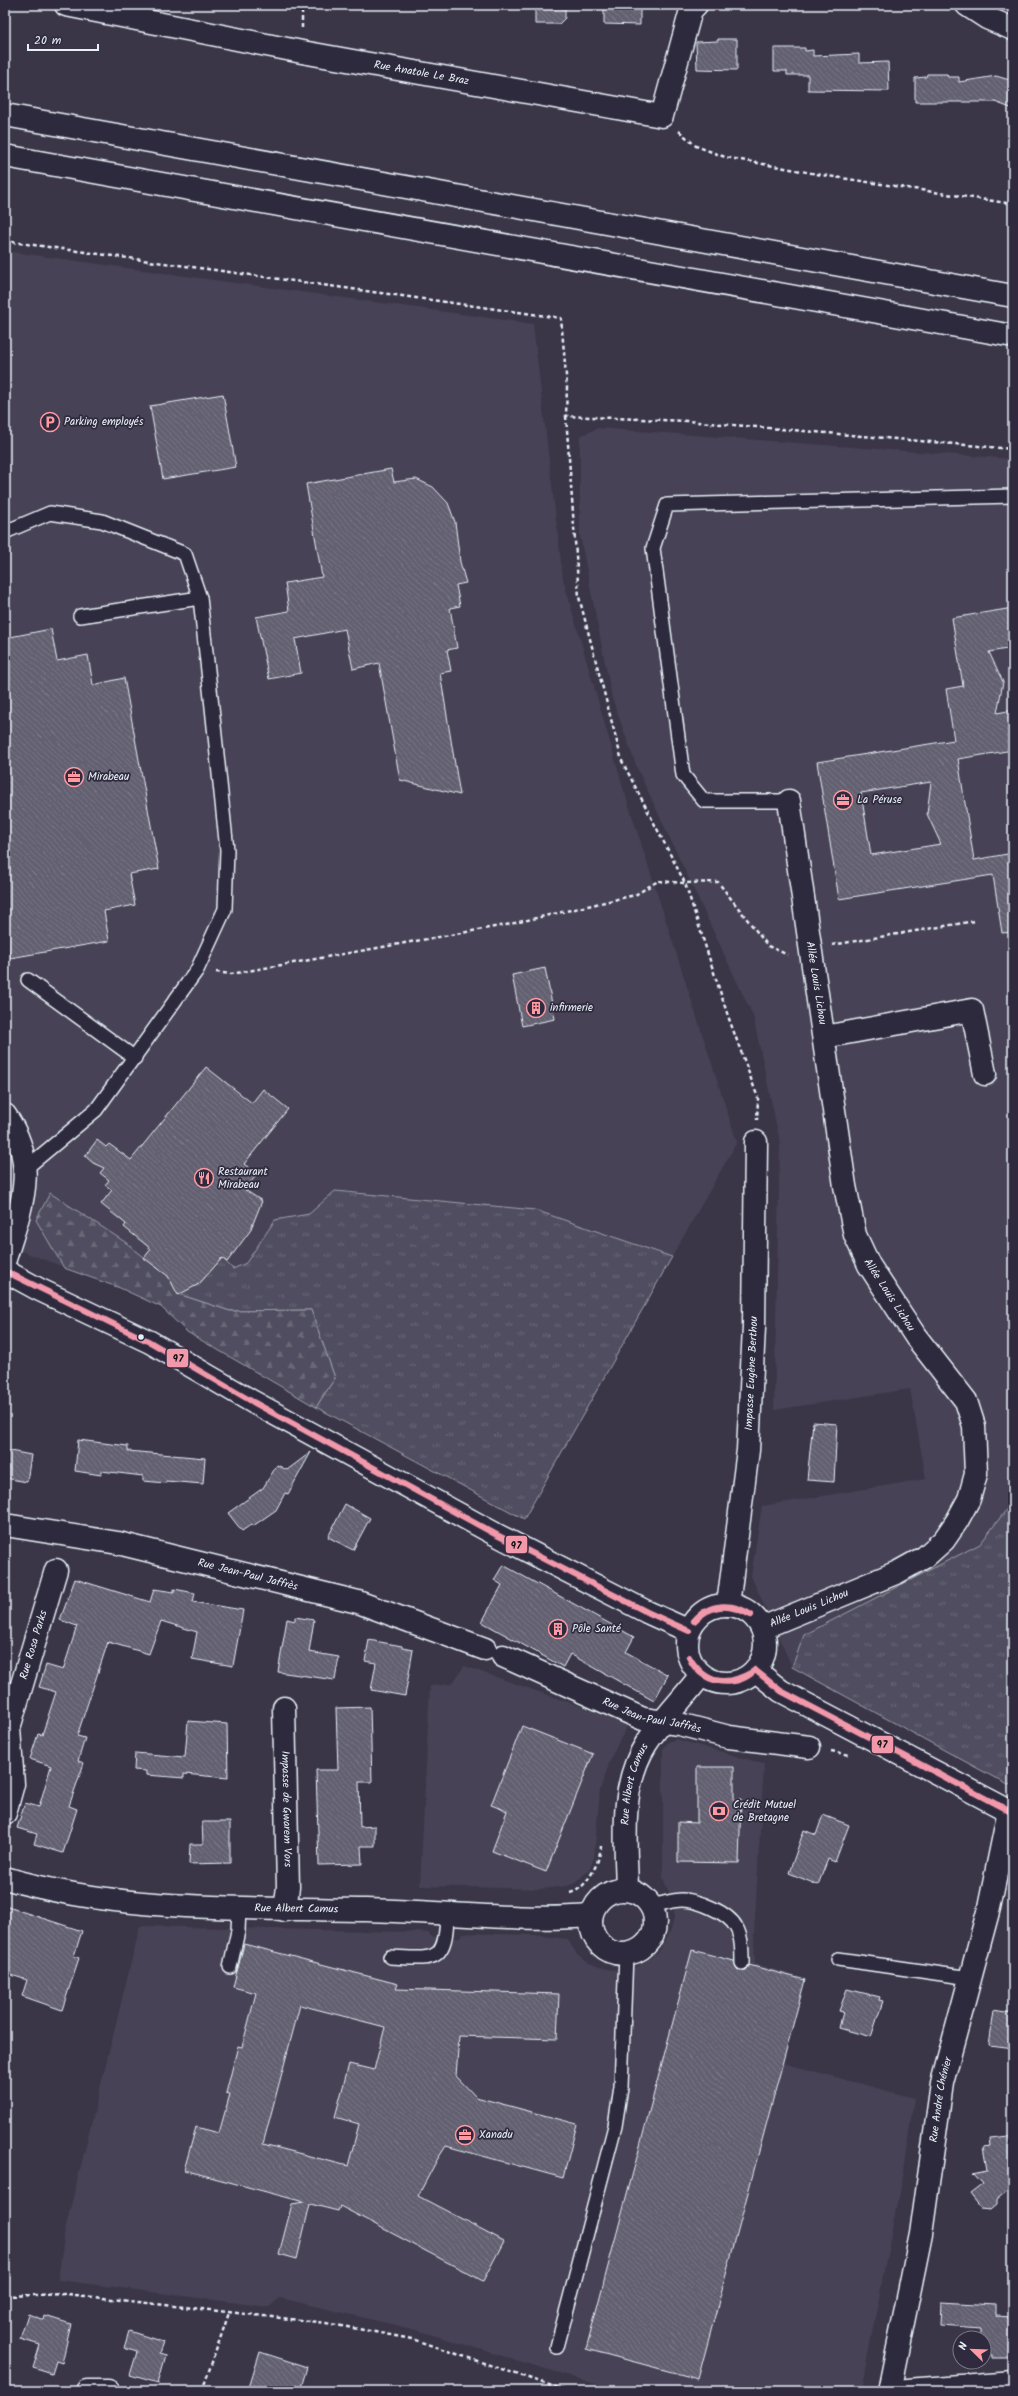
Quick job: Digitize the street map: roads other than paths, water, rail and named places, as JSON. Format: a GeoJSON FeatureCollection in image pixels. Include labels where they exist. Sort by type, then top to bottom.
{"type":"FeatureCollection","features":[{"type":"Feature","properties":{"kind":"main road","name":"Rue Anatole Le Braz"},"geometry":{"type":"LineString","coordinates":[[66,5],[302,52],[662,116],[692,10],[696,5]]}},
{"type":"Feature","properties":{"kind":"main road"},"geometry":{"type":"LineString","coordinates":[[967,5],[987,18],[1013,29]]}},
{"type":"Feature","properties":{"kind":"main road"},"geometry":{"type":"LineString","coordinates":[[5,115],[1013,296]]}},
{"type":"Feature","properties":{"kind":"main road"},"geometry":{"type":"LineString","coordinates":[[5,156],[1013,336]]}},
{"type":"Feature","properties":{"kind":"main road","name":"Allée Louis Lichou"},"geometry":{"type":"LineString","coordinates":[[762,1628],[898,1572],[925,1557],[944,1540],[957,1521],[969,1499],[976,1474],[974,1426],[966,1401],[908,1324],[869,1265],[855,1235],[845,1186],[789,801]]}},
{"type":"Feature","properties":{"kind":"main road"},"geometry":{"type":"LineString","coordinates":[[824,1037],[972,1010],[985,1074]]}},
{"type":"Feature","properties":{"kind":"main road"},"geometry":{"type":"LineString","coordinates":[[5,1115],[18,1139],[26,1168],[23,1202],[5,1259]]}},
{"type":"Feature","properties":{"kind":"main road","name":"Impasse Eugène Berthou"},"geometry":{"type":"LineString","coordinates":[[728,1605],[748,1450],[754,1327],[756,1142]]}},
{"type":"Feature","properties":{"kind":"main road"},"geometry":{"type":"LineString","coordinates":[[5,1271],[38,1289],[150,1342],[260,1406],[495,1534],[647,1612],[690,1631]]}},
{"type":"Feature","properties":{"kind":"main road","name":"Rue Jean-Paul Jaffrès"},"geometry":{"type":"LineString","coordinates":[[5,1525],[118,1543],[358,1602],[494,1653],[643,1719],[680,1724],[729,1737],[809,1747]]}},
{"type":"Feature","properties":{"kind":"main road","name":"Rue Rosa Parks"},"geometry":{"type":"LineString","coordinates":[[5,1813],[13,1784],[9,1728],[56,1570]]}},
{"type":"Feature","properties":{"kind":"main road"},"geometry":{"type":"LineString","coordinates":[[728,1605],[748,1612],[762,1628],[765,1642],[762,1657],[755,1670],[746,1678],[724,1683],[712,1681],[702,1675],[689,1658],[687,1647],[690,1631],[700,1614],[713,1607],[728,1605]]}},
{"type":"Feature","properties":{"kind":"main road"},"geometry":{"type":"LineString","coordinates":[[755,1670],[781,1691],[1012,1811]]}},
{"type":"Feature","properties":{"kind":"main road","name":"Rue Albert Camus"},"geometry":{"type":"LineString","coordinates":[[627,1890],[626,1803],[632,1773],[646,1744],[702,1675]]}},
{"type":"Feature","properties":{"kind":"main road","name":"Impasse de Gwarem Vors"},"geometry":{"type":"LineString","coordinates":[[284,1708],[288,1887],[285,1910]]}},
{"type":"Feature","properties":{"kind":"main road","name":"Rue André Chénier"},"geometry":{"type":"LineString","coordinates":[[889,2391],[922,2234],[942,2083],[989,1908],[1012,1811]]}},
{"type":"Feature","properties":{"kind":"main road","name":"Rue Albert Camus"},"geometry":{"type":"LineString","coordinates":[[5,1878],[102,1900],[203,1909],[239,1908],[285,1910],[365,1910],[558,1918],[591,1916]]}},
{"type":"Feature","properties":{"kind":"main road"},"geometry":{"type":"LineString","coordinates":[[627,1890],[641,1895],[651,1906],[655,1925],[651,1937],[638,1950],[626,1954],[609,1951],[596,1940],[591,1924],[591,1916],[594,1908],[604,1896],[611,1892],[627,1890]]}},
{"type":"Feature","properties":{"kind":"main road"},"geometry":{"type":"LineString","coordinates":[[894,2391],[1013,2382]]}},
{"type":"Feature","properties":{"kind":"main road"},"geometry":{"type":"LineString","coordinates":[[87,2391],[108,2391]]}},
{"type":"Feature","properties":{"kind":"lane"},"geometry":{"type":"LineString","coordinates":[[789,801],[704,801],[683,775],[653,548],[667,505],[1013,496]]}},
{"type":"Feature","properties":{"kind":"lane"},"geometry":{"type":"LineString","coordinates":[[5,532],[50,513],[102,521],[185,554],[200,598],[227,850],[225,909],[198,970],[96,1110],[26,1168]]}},
{"type":"Feature","properties":{"kind":"lane"},"geometry":{"type":"LineString","coordinates":[[80,616],[200,598]]}},
{"type":"Feature","properties":{"kind":"lane"},"geometry":{"type":"LineString","coordinates":[[28,980],[134,1058]]}},
{"type":"Feature","properties":{"kind":"lane"},"geometry":{"type":"LineString","coordinates":[[651,1906],[681,1900],[702,1903],[723,1914],[736,1926],[742,1946],[742,1963]]}},
{"type":"Feature","properties":{"kind":"lane"},"geometry":{"type":"LineString","coordinates":[[230,1968],[238,1930],[239,1908]]}},
{"type":"Feature","properties":{"kind":"lane"},"geometry":{"type":"LineString","coordinates":[[390,1957],[424,1959],[435,1956],[443,1948],[447,1937],[447,1914]]}},
{"type":"Feature","properties":{"kind":"lane"},"geometry":{"type":"LineString","coordinates":[[556,2348],[615,2126],[621,2087],[626,1954]]}},
{"type":"Feature","properties":{"kind":"lane"},"geometry":{"type":"LineString","coordinates":[[838,1959],[970,1978]]}},
{"type":"Feature","properties":{"kind":"place","name":"Parking employés"},"geometry":{"type":"Point","coordinates":[50,422]}},
{"type":"Feature","properties":{"kind":"place","name":"Mirabeau"},"geometry":{"type":"Point","coordinates":[74,777]}},
{"type":"Feature","properties":{"kind":"place","name":"La Péruse"},"geometry":{"type":"Point","coordinates":[843,800]}},
{"type":"Feature","properties":{"kind":"place","name":"infirmerie"},"geometry":{"type":"Point","coordinates":[536,1008]}},
{"type":"Feature","properties":{"kind":"place","name":"Restaurant Mirabeau"},"geometry":{"type":"Point","coordinates":[204,1178]}},
{"type":"Feature","properties":{"kind":"place","name":"Pôle Santé"},"geometry":{"type":"Point","coordinates":[558,1629]}},
{"type":"Feature","properties":{"kind":"place","name":"Crédit Mutuel de Bretagne"},"geometry":{"type":"Point","coordinates":[719,1811]}},
{"type":"Feature","properties":{"kind":"place","name":"Xanadu"},"geometry":{"type":"Point","coordinates":[465,2135]}}]}
